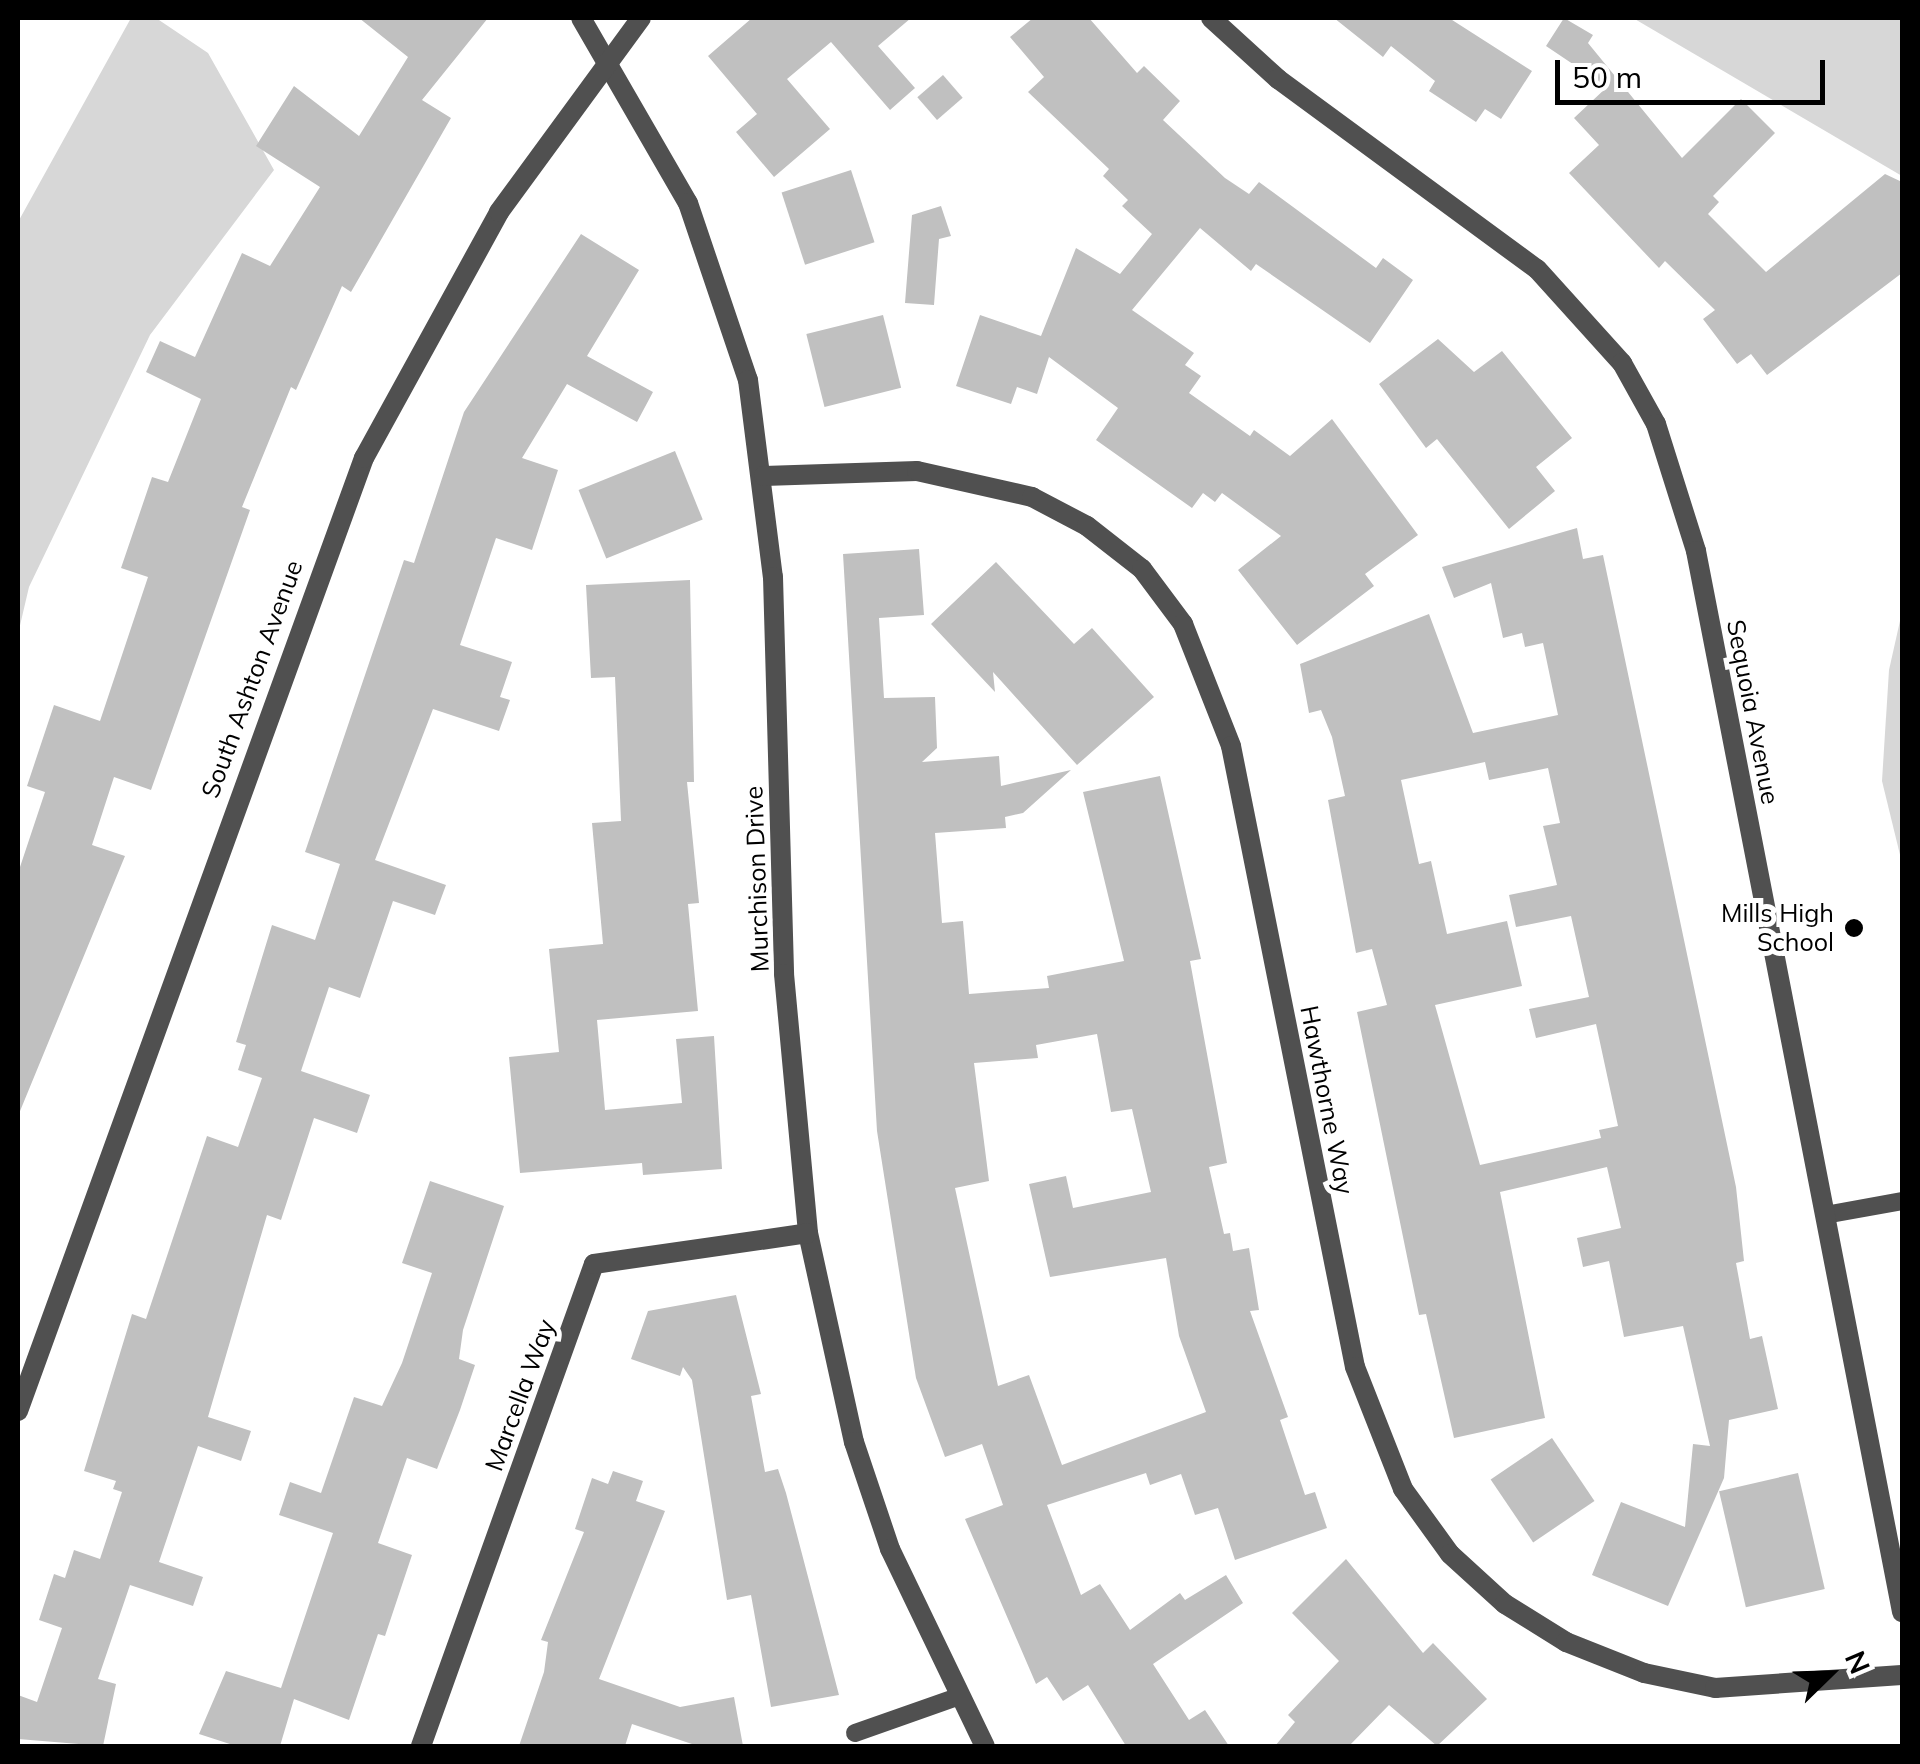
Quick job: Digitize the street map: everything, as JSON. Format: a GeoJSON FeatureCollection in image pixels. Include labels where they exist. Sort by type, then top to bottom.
{"type":"FeatureCollection","features":[{"type":"Feature","properties":{"kind":"street","name":"Murchison Drive"},"geometry":{"type":"LineString","coordinates":[[580,18],[680,187],[721,285],[764,476],[784,974],[808,1234],[854,1442],[957,1697],[985,1746]]}},
{"type":"Feature","properties":{"kind":"street","name":"South Ashton Avenue"},"geometry":{"type":"LineString","coordinates":[[18,1410],[364,458],[452,287],[607,58],[640,18]]}},
{"type":"Feature","properties":{"kind":"street","name":"Sequoia Avenue"},"geometry":{"type":"LineString","coordinates":[[1211,18],[1294,91],[1537,268],[1622,363],[1656,424],[1696,550],[1902,1612]]}},
{"type":"Feature","properties":{"kind":"street","name":"Hawthorne Way"},"geometry":{"type":"LineString","coordinates":[[764,476],[917,471],[1032,496],[1088,526],[1142,570],[1183,624],[1232,746],[1355,1366],[1403,1489],[1450,1554],[1550,1632],[1644,1674],[1734,1688],[1902,1675]]}},
{"type":"Feature","properties":{"kind":"street","name":"Marcella Way"},"geometry":{"type":"LineString","coordinates":[[421,1746],[594,1264],[808,1234]]}},
{"type":"Feature","properties":{"kind":"lane"},"geometry":{"type":"LineString","coordinates":[[1825,1215],[1902,1201]]}},
{"type":"Feature","properties":{"kind":"lane"},"geometry":{"type":"LineString","coordinates":[[855,1733],[957,1697]]}},
{"type":"Feature","properties":{"kind":"shaded area"},"geometry":{"type":"Polygon","coordinates":[[[131,18],[156,18],[208,53],[274,170],[150,335],[29,587],[18,634],[18,222],[131,18]]]}},
{"type":"Feature","properties":{"kind":"shaded area"},"geometry":{"type":"Polygon","coordinates":[[[1633,18],[1902,18],[1902,176],[1633,18]]]}},
{"type":"Feature","properties":{"kind":"shaded area"},"geometry":{"type":"Polygon","coordinates":[[[1902,612],[1902,863],[1882,781],[1889,670],[1902,612]]]}},
{"type":"Feature","properties":{"kind":"building"},"geometry":{"type":"Polygon","coordinates":[[[359,18],[488,18],[422,100],[451,118],[351,292],[342,286],[296,390],[291,387],[242,507],[250,510],[151,790],[114,777],[92,845],[125,856],[18,1116],[18,873],[45,792],[27,786],[54,705],[100,721],[148,577],[121,568],[152,477],[168,482],[201,399],[146,372],[160,341],[195,357],[242,253],[270,266],[320,187],[256,146],[294,86],[359,136],[408,57],[359,18]]]}},
{"type":"Feature","properties":{"kind":"building"},"geometry":{"type":"Polygon","coordinates":[[[752,18],[911,18],[878,46],[915,88],[890,110],[831,42],[787,79],[830,129],[774,177],[736,132],[757,114],[708,56],[752,18]]]}},
{"type":"Feature","properties":{"kind":"building"},"geometry":{"type":"Polygon","coordinates":[[[1033,18],[1089,18],[1137,73],[1144,66],[1180,101],[1163,120],[1225,178],[1249,194],[1259,182],[1376,268],[1383,258],[1413,280],[1370,343],[1256,264],[1251,271],[1200,228],[1132,310],[1194,353],[1185,365],[1201,376],[1189,393],[1250,436],[1254,430],[1290,456],[1332,419],[1418,535],[1365,574],[1374,586],[1297,645],[1238,570],[1281,536],[1222,493],[1215,502],[1203,493],[1192,508],[1096,440],[1118,408],[1049,357],[1037,394],[1017,387],[1011,404],[956,386],[980,315],[1041,336],[1076,248],[1120,274],[1152,234],[1122,206],[1128,200],[1103,176],[1109,169],[1028,92],[1044,77],[1010,37],[1033,18]]]}},
{"type":"Feature","properties":{"kind":"building"},"geometry":{"type":"Polygon","coordinates":[[[1334,18],[1449,18],[1532,71],[1501,119],[1485,109],[1476,122],[1429,91],[1435,81],[1391,46],[1383,57],[1334,18]]]}},
{"type":"Feature","properties":{"kind":"building"},"geometry":{"type":"Polygon","coordinates":[[[1564,18],[1593,35],[1588,43],[1682,158],[1741,99],[1775,133],[1713,196],[1719,202],[1708,214],[1766,272],[1885,174],[1902,182],[1902,273],[1767,375],[1751,354],[1737,364],[1703,319],[1715,310],[1665,261],[1659,268],[1569,173],[1599,145],[1574,118],[1607,87],[1546,46],[1564,18]]]}},
{"type":"Feature","properties":{"kind":"building"},"geometry":{"type":"Polygon","coordinates":[[[943,75],[963,98],[937,120],[917,97],[943,75]]]}},
{"type":"Feature","properties":{"kind":"building"},"geometry":{"type":"Polygon","coordinates":[[[851,170],[874,242],[805,265],[782,193],[851,170]]]}},
{"type":"Feature","properties":{"kind":"building"},"geometry":{"type":"Polygon","coordinates":[[[941,206],[951,236],[939,239],[934,305],[905,303],[912,215],[941,206]]]}},
{"type":"Feature","properties":{"kind":"building"},"geometry":{"type":"Polygon","coordinates":[[[581,234],[639,270],[587,356],[653,392],[637,422],[567,384],[522,458],[558,470],[532,550],[496,538],[460,645],[512,662],[500,697],[510,700],[499,731],[433,709],[375,860],[446,885],[435,915],[393,901],[360,998],[329,987],[301,1071],[370,1095],[357,1133],[314,1118],[281,1220],[267,1215],[208,1417],[251,1431],[241,1461],[198,1446],[159,1562],[203,1577],[193,1606],[130,1585],[98,1679],[116,1684],[103,1746],[18,1739],[18,1695],[37,1702],[62,1628],[39,1620],[54,1574],[65,1578],[74,1550],[100,1559],[122,1492],[113,1489],[116,1481],[84,1471],[132,1314],[146,1319],[207,1136],[238,1147],[262,1078],[238,1070],[246,1045],[236,1042],[272,925],[315,940],[340,864],[305,852],[404,560],[414,563],[464,412],[581,234]]]}},
{"type":"Feature","properties":{"kind":"building"},"geometry":{"type":"Polygon","coordinates":[[[883,315],[901,388],[824,407],[806,334],[883,315]]]}},
{"type":"Feature","properties":{"kind":"building"},"geometry":{"type":"Polygon","coordinates":[[[1438,339],[1474,372],[1502,351],[1572,438],[1536,467],[1555,491],[1509,529],[1437,439],[1426,448],[1379,384],[1438,339]]]}},
{"type":"Feature","properties":{"kind":"building"},"geometry":{"type":"Polygon","coordinates":[[[675,451],[703,520],[606,559],[579,490],[675,451]]]}},
{"type":"Feature","properties":{"kind":"building"},"geometry":{"type":"Polygon","coordinates":[[[1577,528],[1583,559],[1603,555],[1736,1187],[1744,1261],[1736,1263],[1750,1339],[1762,1336],[1778,1409],[1729,1420],[1724,1478],[1668,1606],[1592,1575],[1621,1502],[1685,1527],[1693,1444],[1710,1446],[1683,1326],[1624,1337],[1609,1261],[1583,1267],[1577,1238],[1621,1228],[1607,1167],[1500,1192],[1545,1418],[1454,1438],[1426,1314],[1419,1315],[1357,1012],[1387,1005],[1372,949],[1356,953],[1328,800],[1345,796],[1332,737],[1321,710],[1309,713],[1300,664],[1429,614],[1473,733],[1558,715],[1543,643],[1525,647],[1522,633],[1503,638],[1491,583],[1454,598],[1442,567],[1577,528]],[[1485,762],[1401,780],[1419,864],[1431,861],[1447,934],[1507,921],[1522,986],[1435,1005],[1480,1165],[1601,1138],[1599,1130],[1618,1126],[1596,1024],[1536,1038],[1529,1009],[1589,997],[1571,916],[1516,927],[1509,895],[1557,885],[1543,826],[1560,823],[1548,768],[1489,780],[1485,762]]]}},
{"type":"Feature","properties":{"kind":"building"},"geometry":{"type":"Polygon","coordinates":[[[919,549],[924,615],[879,618],[884,698],[935,697],[937,748],[922,762],[999,756],[1001,786],[1071,770],[1023,813],[1005,817],[1006,828],[935,833],[942,923],[963,921],[969,994],[1049,988],[1047,976],[1124,961],[1083,792],[1160,776],[1201,959],[1190,961],[1227,1163],[1209,1167],[1224,1234],[1230,1233],[1233,1251],[1249,1248],[1259,1310],[1250,1311],[1288,1417],[1280,1420],[1305,1495],[1315,1492],[1327,1528],[1235,1560],[1218,1508],[1195,1515],[1181,1474],[1150,1485],[1146,1473],[1047,1505],[1081,1595],[1100,1584],[1130,1630],[1180,1593],[1185,1600],[1226,1575],[1243,1603],[1153,1664],[1189,1720],[1205,1710],[1229,1746],[1126,1746],[1088,1685],[1063,1701],[1047,1677],[1036,1684],[965,1519],[1003,1505],[982,1444],[945,1457],[916,1378],[877,1131],[843,554],[919,549]],[[1097,1034],[1036,1045],[1038,1058],[974,1063],[989,1181],[955,1188],[998,1386],[1029,1375],[1062,1465],[1206,1412],[1179,1336],[1166,1258],[1050,1277],[1029,1184],[1066,1176],[1073,1208],[1151,1192],[1132,1109],[1111,1112],[1097,1034]]]}},
{"type":"Feature","properties":{"kind":"building"},"geometry":{"type":"Polygon","coordinates":[[[996,562],[1074,644],[1092,628],[1154,697],[1077,765],[993,672],[995,692],[931,624],[996,562]]]}},
{"type":"Feature","properties":{"kind":"building"},"geometry":{"type":"Polygon","coordinates":[[[690,580],[694,782],[687,782],[699,903],[688,904],[698,1011],[597,1020],[605,1110],[682,1103],[676,1039],[714,1036],[722,1169],[643,1175],[642,1163],[520,1173],[509,1057],[559,1052],[549,949],[603,944],[592,823],[621,821],[615,677],[591,678],[586,585],[690,580]]]}},
{"type":"Feature","properties":{"kind":"building"},"geometry":{"type":"Polygon","coordinates":[[[430,1181],[504,1206],[463,1330],[459,1359],[475,1365],[460,1410],[437,1469],[407,1458],[378,1543],[412,1555],[385,1636],[378,1634],[349,1720],[294,1699],[280,1746],[236,1746],[199,1734],[226,1671],[281,1688],[333,1533],[279,1515],[290,1482],[321,1493],[354,1397],[382,1406],[402,1363],[432,1273],[402,1263],[430,1181]]]}},
{"type":"Feature","properties":{"kind":"building"},"geometry":{"type":"Polygon","coordinates":[[[736,1295],[761,1394],[751,1396],[765,1472],[778,1469],[786,1493],[839,1695],[771,1707],[751,1595],[727,1600],[692,1380],[683,1367],[680,1376],[631,1359],[648,1311],[736,1295]]]}},
{"type":"Feature","properties":{"kind":"building"},"geometry":{"type":"Polygon","coordinates":[[[1552,1438],[1594,1501],[1533,1542],[1491,1479],[1552,1438]]]}},
{"type":"Feature","properties":{"kind":"building"},"geometry":{"type":"Polygon","coordinates":[[[613,1471],[643,1481],[636,1501],[665,1511],[599,1679],[680,1707],[734,1697],[743,1746],[698,1746],[632,1724],[625,1746],[519,1746],[544,1672],[548,1642],[541,1640],[584,1532],[575,1529],[592,1478],[608,1484],[613,1471]]]}},
{"type":"Feature","properties":{"kind":"building"},"geometry":{"type":"Polygon","coordinates":[[[1798,1473],[1825,1589],[1746,1607],[1719,1491],[1798,1473]]]}},
{"type":"Feature","properties":{"kind":"building"},"geometry":{"type":"Polygon","coordinates":[[[1346,1559],[1423,1653],[1433,1643],[1487,1699],[1437,1746],[1389,1705],[1349,1746],[1275,1746],[1295,1722],[1288,1715],[1339,1661],[1292,1613],[1346,1559]]]}},
{"type":"Feature","properties":{"kind":"place","name":"Mills High School"},"geometry":{"type":"Point","coordinates":[1854,928]}}]}
